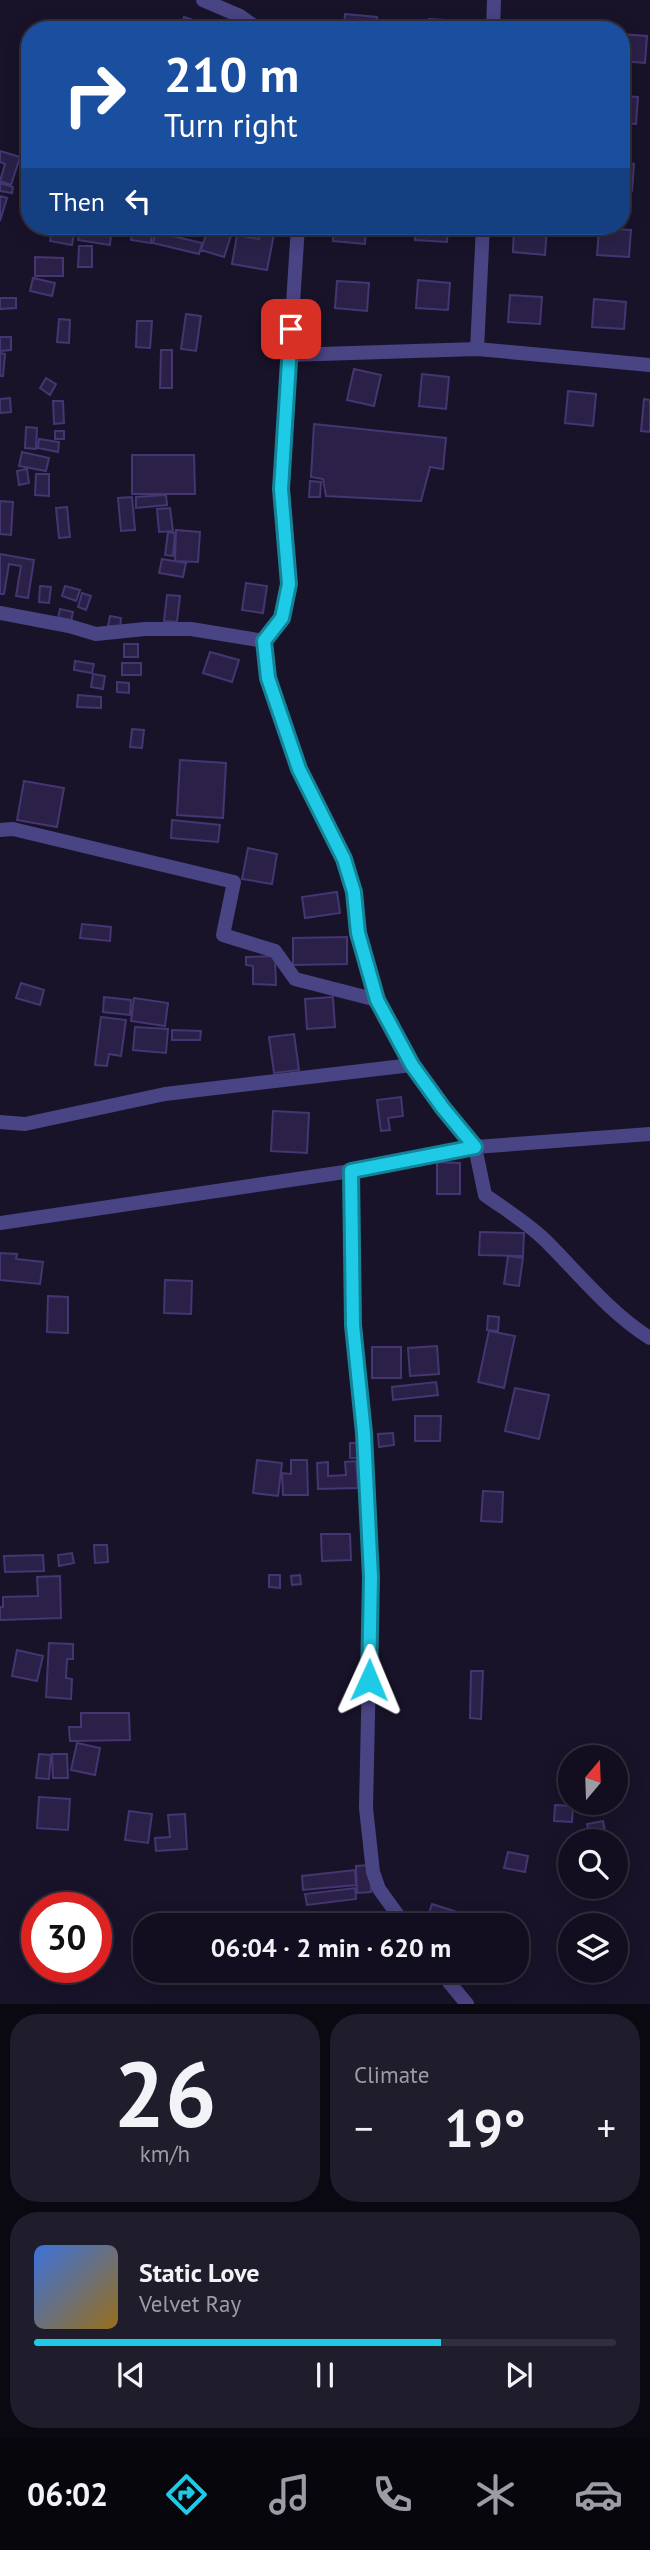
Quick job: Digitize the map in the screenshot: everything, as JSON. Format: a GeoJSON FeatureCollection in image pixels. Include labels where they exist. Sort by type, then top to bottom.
{"type":"FeatureCollection","features":[{"type":"Feature","properties":{"kind":"street"},"geometry":{"type":"LineString","coordinates":[[204,0],[247,21]]}},
{"type":"Feature","properties":{"kind":"street"},"geometry":{"type":"LineString","coordinates":[[493,21],[494,0]]}},
{"type":"Feature","properties":{"kind":"street"},"geometry":{"type":"LineString","coordinates":[[298,235],[281,489],[289,584],[282,618],[264,641],[268,678],[295,758],[344,859],[354,892],[358,933],[377,1000],[412,1065],[475,1147],[485,1195],[526,1223],[588,1286],[650,1338]]}},
{"type":"Feature","properties":{"kind":"street"},"geometry":{"type":"LineString","coordinates":[[477,349],[483,235]]}},
{"type":"Feature","properties":{"kind":"street"},"geometry":{"type":"LineString","coordinates":[[289,355],[477,349],[650,365]]}},
{"type":"Feature","properties":{"kind":"street"},"geometry":{"type":"LineString","coordinates":[[0,613],[69,626],[96,635],[145,629],[191,629],[264,641]]}},
{"type":"Feature","properties":{"kind":"street"},"geometry":{"type":"LineString","coordinates":[[0,830],[13,829],[234,882],[223,935],[275,951],[295,979],[377,1000]]}},
{"type":"Feature","properties":{"kind":"street"},"geometry":{"type":"LineString","coordinates":[[0,1122],[24,1124],[165,1094],[412,1065]]}},
{"type":"Feature","properties":{"kind":"street"},"geometry":{"type":"LineString","coordinates":[[0,1223],[351,1171],[475,1147],[650,1134]]}},
{"type":"Feature","properties":{"kind":"street"},"geometry":{"type":"LineString","coordinates":[[351,1171],[353,1325],[365,1445],[371,1577],[366,1808],[373,1872],[379,1889],[396,1913]]}},
{"type":"Feature","properties":{"kind":"street"},"geometry":{"type":"LineString","coordinates":[[450,1983],[467,2004]]}},
{"type":"Feature","properties":{"kind":"building"},"geometry":{"type":"Polygon","coordinates":[[[345,14],[377,17],[377,21],[345,21],[345,14]]]}},
{"type":"Feature","properties":{"kind":"building"},"geometry":{"type":"Polygon","coordinates":[[[429,19],[461,21],[429,21],[429,19]]]}},
{"type":"Feature","properties":{"kind":"building"},"geometry":{"type":"Polygon","coordinates":[[[630,35],[647,36],[645,63],[630,62],[630,35]]]}},
{"type":"Feature","properties":{"kind":"building"},"geometry":{"type":"Polygon","coordinates":[[[630,97],[638,97],[636,124],[630,124],[630,97]]]}},
{"type":"Feature","properties":{"kind":"building"},"geometry":{"type":"Polygon","coordinates":[[[0,151],[20,157],[11,185],[0,181],[5,164],[0,162],[0,151]]]}},
{"type":"Feature","properties":{"kind":"building"},"geometry":{"type":"Polygon","coordinates":[[[630,164],[634,164],[630,191],[630,164]]]}},
{"type":"Feature","properties":{"kind":"building"},"geometry":{"type":"Polygon","coordinates":[[[0,183],[13,187],[12,193],[0,191],[0,183]]]}},
{"type":"Feature","properties":{"kind":"building"},"geometry":{"type":"Polygon","coordinates":[[[0,196],[7,198],[0,221],[0,196]]]}},
{"type":"Feature","properties":{"kind":"building"},"geometry":{"type":"Polygon","coordinates":[[[631,230],[629,257],[597,255],[598,235],[630,235],[631,230]]]}},
{"type":"Feature","properties":{"kind":"building"},"geometry":{"type":"Polygon","coordinates":[[[51,235],[74,235],[72,245],[50,241],[51,235]]]}},
{"type":"Feature","properties":{"kind":"building"},"geometry":{"type":"Polygon","coordinates":[[[79,235],[111,235],[110,245],[78,240],[79,235]]]}},
{"type":"Feature","properties":{"kind":"building"},"geometry":{"type":"Polygon","coordinates":[[[132,235],[152,235],[151,243],[131,240],[132,235]]]}},
{"type":"Feature","properties":{"kind":"building"},"geometry":{"type":"Polygon","coordinates":[[[155,235],[169,235],[202,243],[199,254],[153,243],[155,235]]]}},
{"type":"Feature","properties":{"kind":"building"},"geometry":{"type":"Polygon","coordinates":[[[206,235],[231,235],[224,257],[201,250],[206,235]]]}},
{"type":"Feature","properties":{"kind":"building"},"geometry":{"type":"Polygon","coordinates":[[[237,235],[259,239],[260,235],[274,235],[267,270],[232,264],[237,235]]]}},
{"type":"Feature","properties":{"kind":"building"},"geometry":{"type":"Polygon","coordinates":[[[333,235],[366,235],[365,244],[333,241],[333,235]]]}},
{"type":"Feature","properties":{"kind":"building"},"geometry":{"type":"Polygon","coordinates":[[[415,235],[447,235],[447,242],[415,240],[415,235]]]}},
{"type":"Feature","properties":{"kind":"building"},"geometry":{"type":"Polygon","coordinates":[[[514,235],[546,235],[545,255],[513,252],[514,235]]]}},
{"type":"Feature","properties":{"kind":"building"},"geometry":{"type":"Polygon","coordinates":[[[79,246],[92,246],[92,267],[78,267],[79,246]]]}},
{"type":"Feature","properties":{"kind":"building"},"geometry":{"type":"Polygon","coordinates":[[[35,257],[63,258],[63,276],[35,276],[35,257]]]}},
{"type":"Feature","properties":{"kind":"building"},"geometry":{"type":"Polygon","coordinates":[[[33,278],[55,283],[52,296],[30,291],[33,278]]]}},
{"type":"Feature","properties":{"kind":"building"},"geometry":{"type":"Polygon","coordinates":[[[418,280],[450,283],[448,310],[416,308],[418,280]]]}},
{"type":"Feature","properties":{"kind":"building"},"geometry":{"type":"Polygon","coordinates":[[[337,281],[369,283],[367,311],[335,308],[337,281]]]}},
{"type":"Feature","properties":{"kind":"building"},"geometry":{"type":"Polygon","coordinates":[[[510,295],[542,297],[540,324],[508,322],[510,295]]]}},
{"type":"Feature","properties":{"kind":"building"},"geometry":{"type":"Polygon","coordinates":[[[0,298],[16,298],[16,308],[0,309],[0,298]]]}},
{"type":"Feature","properties":{"kind":"building"},"geometry":{"type":"Polygon","coordinates":[[[594,299],[626,302],[624,329],[592,327],[594,299]]]}},
{"type":"Feature","properties":{"kind":"building"},"geometry":{"type":"Polygon","coordinates":[[[186,314],[201,316],[196,351],[181,349],[186,314]]]}},
{"type":"Feature","properties":{"kind":"building"},"geometry":{"type":"Polygon","coordinates":[[[59,319],[70,320],[69,343],[57,342],[59,319]]]}},
{"type":"Feature","properties":{"kind":"building"},"geometry":{"type":"Polygon","coordinates":[[[137,321],[152,321],[150,348],[136,347],[137,321]]]}},
{"type":"Feature","properties":{"kind":"building"},"geometry":{"type":"Polygon","coordinates":[[[0,337],[11,337],[11,350],[0,351],[0,337]]]}},
{"type":"Feature","properties":{"kind":"building"},"geometry":{"type":"Polygon","coordinates":[[[161,350],[172,350],[172,388],[160,388],[161,350]]]}},
{"type":"Feature","properties":{"kind":"building"},"geometry":{"type":"Polygon","coordinates":[[[0,353],[5,354],[3,376],[0,376],[0,353]]]}},
{"type":"Feature","properties":{"kind":"building"},"geometry":{"type":"Polygon","coordinates":[[[354,369],[381,375],[374,406],[347,400],[354,369]]]}},
{"type":"Feature","properties":{"kind":"building"},"geometry":{"type":"Polygon","coordinates":[[[422,374],[449,377],[446,409],[419,406],[422,374]]]}},
{"type":"Feature","properties":{"kind":"building"},"geometry":{"type":"Polygon","coordinates":[[[46,378],[56,384],[50,395],[40,388],[46,378]]]}},
{"type":"Feature","properties":{"kind":"building"},"geometry":{"type":"Polygon","coordinates":[[[568,391],[596,394],[593,426],[565,423],[568,391]]]}},
{"type":"Feature","properties":{"kind":"building"},"geometry":{"type":"Polygon","coordinates":[[[10,398],[11,412],[0,413],[0,399],[10,398]]]}},
{"type":"Feature","properties":{"kind":"building"},"geometry":{"type":"Polygon","coordinates":[[[644,399],[650,400],[650,432],[641,431],[644,399]]]}},
{"type":"Feature","properties":{"kind":"building"},"geometry":{"type":"Polygon","coordinates":[[[53,401],[63,401],[64,423],[54,424],[53,401]]]}},
{"type":"Feature","properties":{"kind":"building"},"geometry":{"type":"Polygon","coordinates":[[[314,424],[446,438],[443,469],[430,467],[421,501],[326,496],[323,479],[311,477],[314,424]]]}},
{"type":"Feature","properties":{"kind":"building"},"geometry":{"type":"Polygon","coordinates":[[[26,427],[37,428],[36,449],[25,448],[26,427]]]}},
{"type":"Feature","properties":{"kind":"building"},"geometry":{"type":"Polygon","coordinates":[[[55,431],[64,431],[64,439],[55,439],[55,431]]]}},
{"type":"Feature","properties":{"kind":"building"},"geometry":{"type":"Polygon","coordinates":[[[39,439],[59,442],[58,452],[38,448],[39,439]]]}},
{"type":"Feature","properties":{"kind":"building"},"geometry":{"type":"Polygon","coordinates":[[[22,452],[49,458],[46,471],[19,466],[22,452]]]}},
{"type":"Feature","properties":{"kind":"building"},"geometry":{"type":"Polygon","coordinates":[[[132,455],[194,455],[195,494],[132,494],[132,455]]]}},
{"type":"Feature","properties":{"kind":"building"},"geometry":{"type":"Polygon","coordinates":[[[27,469],[29,483],[19,485],[17,471],[27,469]]]}},
{"type":"Feature","properties":{"kind":"building"},"geometry":{"type":"Polygon","coordinates":[[[36,474],[49,474],[49,496],[35,495],[36,474]]]}},
{"type":"Feature","properties":{"kind":"building"},"geometry":{"type":"Polygon","coordinates":[[[310,481],[321,482],[320,497],[309,497],[310,481]]]}},
{"type":"Feature","properties":{"kind":"building"},"geometry":{"type":"Polygon","coordinates":[[[166,495],[167,505],[136,508],[136,497],[166,495]]]}},
{"type":"Feature","properties":{"kind":"building"},"geometry":{"type":"Polygon","coordinates":[[[132,497],[135,530],[121,531],[118,498],[132,497]]]}},
{"type":"Feature","properties":{"kind":"building"},"geometry":{"type":"Polygon","coordinates":[[[0,501],[13,502],[11,535],[0,534],[0,501]]]}},
{"type":"Feature","properties":{"kind":"building"},"geometry":{"type":"Polygon","coordinates":[[[67,507],[70,537],[59,538],[56,508],[67,507]]]}},
{"type":"Feature","properties":{"kind":"building"},"geometry":{"type":"Polygon","coordinates":[[[170,508],[173,531],[159,532],[157,509],[170,508]]]}},
{"type":"Feature","properties":{"kind":"building"},"geometry":{"type":"Polygon","coordinates":[[[176,530],[200,532],[198,562],[175,561],[176,530]]]}},
{"type":"Feature","properties":{"kind":"building"},"geometry":{"type":"Polygon","coordinates":[[[168,532],[175,533],[173,556],[165,555],[168,532]]]}},
{"type":"Feature","properties":{"kind":"building"},"geometry":{"type":"Polygon","coordinates":[[[0,554],[34,560],[28,598],[16,596],[21,566],[9,564],[4,594],[0,594],[0,554]]]}},
{"type":"Feature","properties":{"kind":"building"},"geometry":{"type":"Polygon","coordinates":[[[162,559],[186,563],[183,577],[159,573],[162,559]]]}},
{"type":"Feature","properties":{"kind":"building"},"geometry":{"type":"Polygon","coordinates":[[[246,583],[267,586],[263,613],[242,610],[246,583]]]}},
{"type":"Feature","properties":{"kind":"building"},"geometry":{"type":"Polygon","coordinates":[[[40,586],[51,587],[49,603],[39,602],[40,586]]]}},
{"type":"Feature","properties":{"kind":"building"},"geometry":{"type":"Polygon","coordinates":[[[65,586],[80,590],[76,601],[62,596],[65,586]]]}},
{"type":"Feature","properties":{"kind":"building"},"geometry":{"type":"Polygon","coordinates":[[[82,593],[91,596],[86,610],[78,607],[82,593]]]}},
{"type":"Feature","properties":{"kind":"building"},"geometry":{"type":"Polygon","coordinates":[[[167,595],[180,596],[177,622],[164,621],[167,595]]]}},
{"type":"Feature","properties":{"kind":"building"},"geometry":{"type":"Polygon","coordinates":[[[60,609],[73,612],[71,621],[58,618],[60,609]]]}},
{"type":"Feature","properties":{"kind":"building"},"geometry":{"type":"Polygon","coordinates":[[[110,616],[121,618],[120,628],[108,626],[110,616]]]}},
{"type":"Feature","properties":{"kind":"building"},"geometry":{"type":"Polygon","coordinates":[[[124,644],[138,644],[138,657],[124,657],[124,644]]]}},
{"type":"Feature","properties":{"kind":"building"},"geometry":{"type":"Polygon","coordinates":[[[210,652],[239,660],[232,682],[203,673],[210,652]]]}},
{"type":"Feature","properties":{"kind":"building"},"geometry":{"type":"Polygon","coordinates":[[[75,661],[94,664],[92,673],[74,670],[75,661]]]}},
{"type":"Feature","properties":{"kind":"building"},"geometry":{"type":"Polygon","coordinates":[[[122,663],[141,663],[141,675],[122,675],[122,663]]]}},
{"type":"Feature","properties":{"kind":"building"},"geometry":{"type":"Polygon","coordinates":[[[93,674],[105,676],[103,689],[91,687],[93,674]]]}},
{"type":"Feature","properties":{"kind":"building"},"geometry":{"type":"Polygon","coordinates":[[[117,682],[129,683],[129,693],[117,692],[117,682]]]}},
{"type":"Feature","properties":{"kind":"building"},"geometry":{"type":"Polygon","coordinates":[[[78,695],[101,697],[101,708],[77,707],[78,695]]]}},
{"type":"Feature","properties":{"kind":"building"},"geometry":{"type":"Polygon","coordinates":[[[132,729],[144,730],[142,748],[130,747],[132,729]]]}},
{"type":"Feature","properties":{"kind":"building"},"geometry":{"type":"Polygon","coordinates":[[[180,760],[226,763],[223,818],[177,815],[180,760]]]}},
{"type":"Feature","properties":{"kind":"building"},"geometry":{"type":"Polygon","coordinates":[[[24,781],[64,788],[57,827],[17,820],[24,781]]]}},
{"type":"Feature","properties":{"kind":"building"},"geometry":{"type":"Polygon","coordinates":[[[172,820],[220,825],[218,842],[171,838],[172,820]]]}},
{"type":"Feature","properties":{"kind":"building"},"geometry":{"type":"Polygon","coordinates":[[[248,848],[277,854],[272,884],[242,879],[248,848]]]}},
{"type":"Feature","properties":{"kind":"building"},"geometry":{"type":"Polygon","coordinates":[[[337,892],[340,913],[305,918],[302,897],[337,892]]]}},
{"type":"Feature","properties":{"kind":"building"},"geometry":{"type":"Polygon","coordinates":[[[82,924],[111,927],[110,941],[80,938],[82,924]]]}},
{"type":"Feature","properties":{"kind":"building"},"geometry":{"type":"Polygon","coordinates":[[[347,937],[347,964],[293,965],[293,938],[347,937]]]}},
{"type":"Feature","properties":{"kind":"building"},"geometry":{"type":"Polygon","coordinates":[[[275,956],[276,985],[253,984],[253,966],[246,965],[246,957],[275,956]]]}},
{"type":"Feature","properties":{"kind":"building"},"geometry":{"type":"Polygon","coordinates":[[[21,983],[44,990],[40,1005],[16,998],[21,983]]]}},
{"type":"Feature","properties":{"kind":"building"},"geometry":{"type":"Polygon","coordinates":[[[104,997],[131,1000],[130,1015],[103,1012],[104,997]]]}},
{"type":"Feature","properties":{"kind":"building"},"geometry":{"type":"Polygon","coordinates":[[[333,997],[335,1027],[307,1029],[305,999],[333,997]]]}},
{"type":"Feature","properties":{"kind":"building"},"geometry":{"type":"Polygon","coordinates":[[[134,998],[168,1003],[165,1026],[131,1021],[134,998]]]}},
{"type":"Feature","properties":{"kind":"building"},"geometry":{"type":"Polygon","coordinates":[[[101,1017],[126,1020],[121,1056],[109,1054],[107,1066],[95,1065],[101,1017]]]}},
{"type":"Feature","properties":{"kind":"building"},"geometry":{"type":"Polygon","coordinates":[[[135,1027],[168,1029],[166,1053],[133,1050],[135,1027]]]}},
{"type":"Feature","properties":{"kind":"building"},"geometry":{"type":"Polygon","coordinates":[[[172,1030],[201,1031],[200,1040],[172,1040],[172,1030]]]}},
{"type":"Feature","properties":{"kind":"building"},"geometry":{"type":"Polygon","coordinates":[[[294,1034],[299,1070],[274,1073],[269,1037],[294,1034]]]}},
{"type":"Feature","properties":{"kind":"building"},"geometry":{"type":"Polygon","coordinates":[[[401,1097],[403,1116],[388,1118],[390,1130],[381,1131],[377,1100],[401,1097]]]}},
{"type":"Feature","properties":{"kind":"building"},"geometry":{"type":"Polygon","coordinates":[[[273,1111],[309,1113],[307,1153],[271,1151],[273,1111]]]}},
{"type":"Feature","properties":{"kind":"building"},"geometry":{"type":"Polygon","coordinates":[[[437,1162],[460,1163],[460,1194],[437,1194],[437,1162]]]}},
{"type":"Feature","properties":{"kind":"building"},"geometry":{"type":"Polygon","coordinates":[[[480,1232],[524,1233],[523,1256],[479,1255],[480,1232]]]}},
{"type":"Feature","properties":{"kind":"building"},"geometry":{"type":"Polygon","coordinates":[[[0,1253],[17,1254],[16,1259],[43,1262],[40,1284],[0,1280],[0,1253]]]}},
{"type":"Feature","properties":{"kind":"building"},"geometry":{"type":"Polygon","coordinates":[[[508,1256],[523,1258],[519,1286],[504,1284],[508,1256]]]}},
{"type":"Feature","properties":{"kind":"building"},"geometry":{"type":"Polygon","coordinates":[[[165,1280],[192,1281],[191,1314],[164,1313],[165,1280]]]}},
{"type":"Feature","properties":{"kind":"building"},"geometry":{"type":"Polygon","coordinates":[[[48,1296],[68,1297],[68,1333],[47,1332],[48,1296]]]}},
{"type":"Feature","properties":{"kind":"building"},"geometry":{"type":"Polygon","coordinates":[[[488,1316],[499,1317],[498,1331],[487,1330],[488,1316]]]}},
{"type":"Feature","properties":{"kind":"building"},"geometry":{"type":"Polygon","coordinates":[[[489,1331],[515,1336],[504,1388],[478,1382],[489,1331]]]}},
{"type":"Feature","properties":{"kind":"building"},"geometry":{"type":"Polygon","coordinates":[[[437,1346],[439,1374],[410,1376],[408,1348],[437,1346]]]}},
{"type":"Feature","properties":{"kind":"building"},"geometry":{"type":"Polygon","coordinates":[[[372,1347],[401,1347],[401,1378],[372,1378],[372,1347]]]}},
{"type":"Feature","properties":{"kind":"building"},"geometry":{"type":"Polygon","coordinates":[[[436,1382],[438,1395],[393,1400],[392,1387],[436,1382]]]}},
{"type":"Feature","properties":{"kind":"building"},"geometry":{"type":"Polygon","coordinates":[[[515,1388],[549,1395],[539,1439],[505,1431],[515,1388]]]}},
{"type":"Feature","properties":{"kind":"building"},"geometry":{"type":"Polygon","coordinates":[[[415,1416],[441,1416],[440,1441],[415,1441],[415,1416]]]}},
{"type":"Feature","properties":{"kind":"building"},"geometry":{"type":"Polygon","coordinates":[[[393,1433],[394,1445],[379,1447],[378,1434],[393,1433]]]}},
{"type":"Feature","properties":{"kind":"building"},"geometry":{"type":"Polygon","coordinates":[[[350,1443],[357,1443],[358,1458],[350,1458],[350,1443]]]}},
{"type":"Feature","properties":{"kind":"building"},"geometry":{"type":"Polygon","coordinates":[[[257,1460],[282,1463],[278,1496],[253,1493],[257,1460]]]}},
{"type":"Feature","properties":{"kind":"building"},"geometry":{"type":"Polygon","coordinates":[[[291,1460],[307,1460],[308,1495],[283,1495],[282,1473],[291,1474],[291,1460]]]}},
{"type":"Feature","properties":{"kind":"building"},"geometry":{"type":"Polygon","coordinates":[[[356,1461],[358,1488],[318,1489],[317,1463],[328,1462],[328,1476],[346,1475],[345,1462],[356,1461]]]}},
{"type":"Feature","properties":{"kind":"building"},"geometry":{"type":"Polygon","coordinates":[[[483,1491],[503,1492],[502,1522],[481,1521],[483,1491]]]}},
{"type":"Feature","properties":{"kind":"building"},"geometry":{"type":"Polygon","coordinates":[[[321,1534],[350,1534],[351,1560],[322,1561],[321,1534]]]}},
{"type":"Feature","properties":{"kind":"building"},"geometry":{"type":"Polygon","coordinates":[[[94,1545],[107,1545],[108,1562],[95,1563],[94,1545]]]}},
{"type":"Feature","properties":{"kind":"building"},"geometry":{"type":"Polygon","coordinates":[[[72,1553],[74,1563],[59,1566],[58,1555],[72,1553]]]}},
{"type":"Feature","properties":{"kind":"building"},"geometry":{"type":"Polygon","coordinates":[[[43,1555],[44,1571],[5,1572],[4,1556],[43,1555]]]}},
{"type":"Feature","properties":{"kind":"building"},"geometry":{"type":"Polygon","coordinates":[[[269,1575],[280,1575],[280,1588],[269,1587],[269,1575]]]}},
{"type":"Feature","properties":{"kind":"building"},"geometry":{"type":"Polygon","coordinates":[[[300,1575],[301,1584],[292,1585],[291,1576],[300,1575]]]}},
{"type":"Feature","properties":{"kind":"building"},"geometry":{"type":"Polygon","coordinates":[[[60,1576],[61,1618],[0,1620],[3,1597],[38,1596],[37,1577],[60,1576]]]}},
{"type":"Feature","properties":{"kind":"building"},"geometry":{"type":"Polygon","coordinates":[[[49,1643],[73,1644],[73,1659],[67,1659],[66,1678],[72,1679],[71,1699],[46,1697],[49,1643]]]}},
{"type":"Feature","properties":{"kind":"building"},"geometry":{"type":"Polygon","coordinates":[[[17,1650],[43,1656],[37,1681],[12,1676],[17,1650]]]}},
{"type":"Feature","properties":{"kind":"building"},"geometry":{"type":"Polygon","coordinates":[[[471,1671],[483,1671],[481,1719],[470,1718],[471,1671]]]}},
{"type":"Feature","properties":{"kind":"building"},"geometry":{"type":"Polygon","coordinates":[[[81,1713],[129,1713],[130,1740],[70,1741],[69,1727],[81,1727],[81,1713]]]}},
{"type":"Feature","properties":{"kind":"building"},"geometry":{"type":"Polygon","coordinates":[[[77,1743],[100,1748],[95,1775],[71,1770],[77,1743]]]}},
{"type":"Feature","properties":{"kind":"building"},"geometry":{"type":"Polygon","coordinates":[[[39,1754],[51,1755],[49,1779],[36,1778],[39,1754]]]}},
{"type":"Feature","properties":{"kind":"building"},"geometry":{"type":"Polygon","coordinates":[[[52,1754],[67,1754],[68,1778],[53,1778],[52,1754]]]}},
{"type":"Feature","properties":{"kind":"building"},"geometry":{"type":"Polygon","coordinates":[[[39,1797],[70,1799],[68,1830],[37,1828],[39,1797]]]}},
{"type":"Feature","properties":{"kind":"building"},"geometry":{"type":"Polygon","coordinates":[[[555,1805],[558,1805],[558,1815],[572,1815],[572,1822],[554,1821],[555,1805]]]}},
{"type":"Feature","properties":{"kind":"building"},"geometry":{"type":"Polygon","coordinates":[[[129,1811],[152,1814],[148,1843],[125,1840],[129,1811]]]}},
{"type":"Feature","properties":{"kind":"building"},"geometry":{"type":"Polygon","coordinates":[[[185,1814],[187,1849],[156,1851],[155,1838],[170,1837],[168,1815],[185,1814]]]}},
{"type":"Feature","properties":{"kind":"building"},"geometry":{"type":"Polygon","coordinates":[[[603,1821],[605,1829],[588,1829],[587,1824],[603,1821]]]}},
{"type":"Feature","properties":{"kind":"building"},"geometry":{"type":"Polygon","coordinates":[[[508,1852],[528,1856],[525,1872],[504,1868],[508,1852]]]}},
{"type":"Feature","properties":{"kind":"building"},"geometry":{"type":"Polygon","coordinates":[[[370,1865],[371,1892],[357,1893],[356,1866],[370,1865]]]}},
{"type":"Feature","properties":{"kind":"building"},"geometry":{"type":"Polygon","coordinates":[[[355,1870],[356,1885],[303,1890],[302,1876],[355,1870]]]}},
{"type":"Feature","properties":{"kind":"building"},"geometry":{"type":"Polygon","coordinates":[[[355,1888],[356,1899],[307,1905],[305,1894],[355,1888]]]}},
{"type":"Feature","properties":{"kind":"building"},"geometry":{"type":"Polygon","coordinates":[[[432,1904],[460,1913],[429,1913],[432,1904]]]}},
{"type":"Feature","properties":{"kind":"route"},"geometry":{"type":"LineString","coordinates":[[291,329],[281,489],[289,584],[282,618],[264,641],[268,678],[299,769],[344,859],[354,892],[358,933],[377,1000],[412,1065],[475,1147],[351,1171],[353,1325],[368,1481],[371,1577],[369,1680]]}}]}
